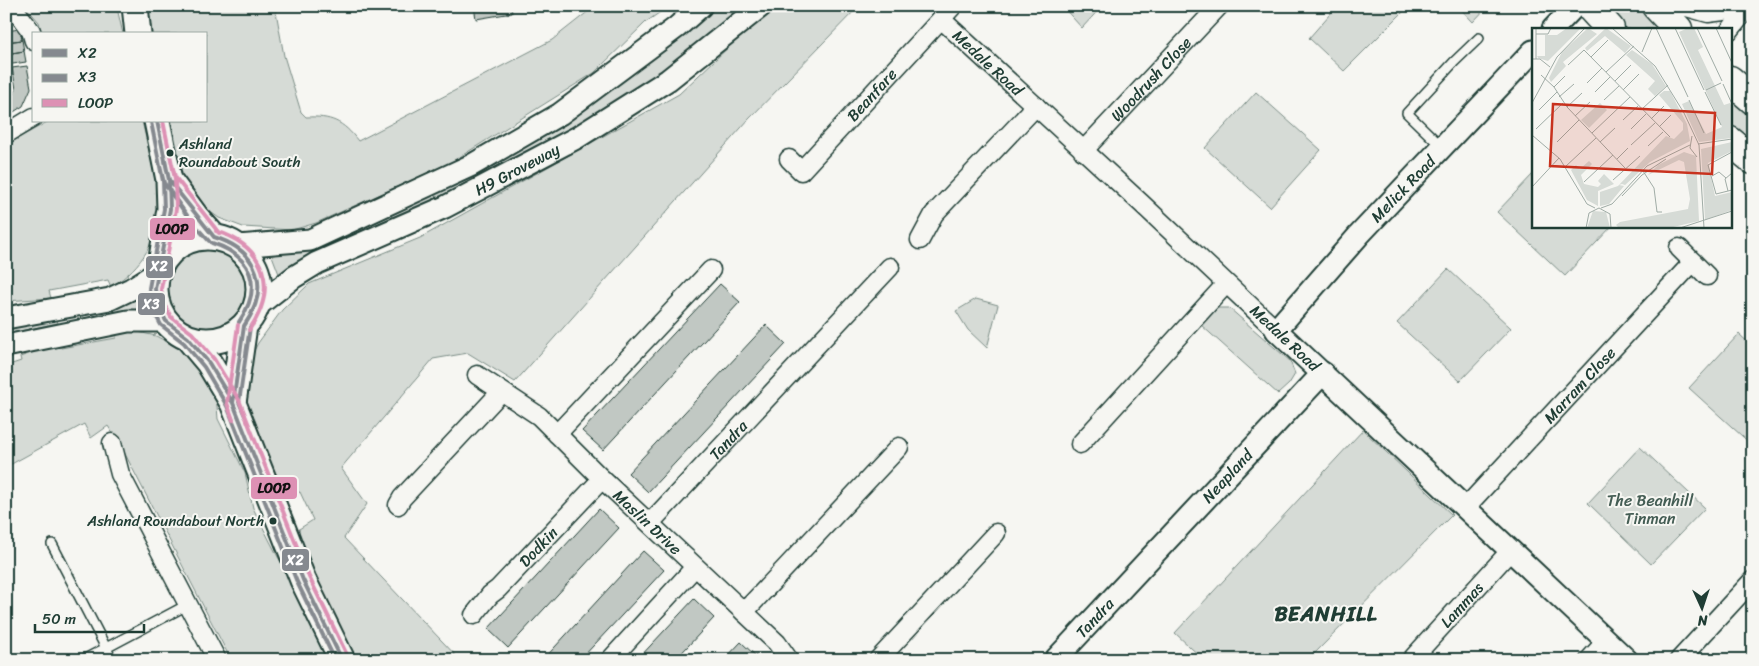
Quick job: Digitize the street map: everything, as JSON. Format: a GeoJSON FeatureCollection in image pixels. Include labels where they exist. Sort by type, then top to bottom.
{"type":"FeatureCollection","features":[{"type":"Feature","properties":{"kind":"highway"},"geometry":{"type":"LineString","coordinates":[[1589,6],[1609,28]]}},
{"type":"Feature","properties":{"kind":"highway"},"geometry":{"type":"LineString","coordinates":[[1656,6],[1677,28]]}},
{"type":"Feature","properties":{"kind":"highway"},"geometry":{"type":"LineString","coordinates":[[1732,82],[1753,100]]}},
{"type":"Feature","properties":{"kind":"main road"},"geometry":{"type":"LineString","coordinates":[[134,6],[138,32]]}},
{"type":"Feature","properties":{"kind":"main road"},"geometry":{"type":"LineString","coordinates":[[157,122],[169,180],[170,209],[155,289],[158,306],[166,322],[188,338],[209,363],[233,403],[303,580],[342,660]]}},
{"type":"Feature","properties":{"kind":"main road"},"geometry":{"type":"LineString","coordinates":[[169,180],[196,217],[214,237]]}},
{"type":"Feature","properties":{"kind":"main road"},"geometry":{"type":"LineString","coordinates":[[159,268],[170,251],[183,242],[198,237],[214,237],[238,246],[250,258],[258,272],[260,289],[251,316],[233,403]]}},
{"type":"Feature","properties":{"kind":"main road"},"geometry":{"type":"LineString","coordinates":[[188,338],[203,341],[218,340],[232,335],[251,316]]}},
{"type":"Feature","properties":{"kind":"street"},"geometry":{"type":"LineString","coordinates":[[12,6],[32,34]]}},
{"type":"Feature","properties":{"kind":"street"},"geometry":{"type":"LineString","coordinates":[[598,86],[681,6]]}},
{"type":"Feature","properties":{"kind":"street","name":"H9 Groveway"},"geometry":{"type":"LineString","coordinates":[[238,246],[310,240],[366,216],[472,165],[560,114],[701,6]]}},
{"type":"Feature","properties":{"kind":"street","name":"H9 Groveway"},"geometry":{"type":"LineString","coordinates":[[251,316],[294,277],[317,263],[445,207],[578,137],[668,80],[760,6]]}},
{"type":"Feature","properties":{"kind":"street","name":"Beanfare"},"geometry":{"type":"LineString","coordinates":[[800,169],[953,6]]}},
{"type":"Feature","properties":{"kind":"street","name":"Woodrush Close"},"geometry":{"type":"LineString","coordinates":[[1083,151],[1219,6]]}},
{"type":"Feature","properties":{"kind":"street"},"geometry":{"type":"LineString","coordinates":[[1554,28],[1575,6]]}},
{"type":"Feature","properties":{"kind":"street"},"geometry":{"type":"LineString","coordinates":[[1682,6],[1708,14],[1749,7]]}},
{"type":"Feature","properties":{"kind":"street"},"geometry":{"type":"LineString","coordinates":[[1732,28],[1749,7]]}},
{"type":"Feature","properties":{"kind":"street","name":"Medale Road"},"geometry":{"type":"LineString","coordinates":[[941,19],[1323,373],[1627,660]]}},
{"type":"Feature","properties":{"kind":"street","name":"Melick Road"},"geometry":{"type":"LineString","coordinates":[[1276,330],[1359,235],[1532,52]]}},
{"type":"Feature","properties":{"kind":"street"},"geometry":{"type":"LineString","coordinates":[[920,240],[934,214],[1036,106]]}},
{"type":"Feature","properties":{"kind":"street"},"geometry":{"type":"LineString","coordinates":[[6,134],[32,117]]}},
{"type":"Feature","properties":{"kind":"street"},"geometry":{"type":"LineString","coordinates":[[1679,248],[1707,276]]}},
{"type":"Feature","properties":{"kind":"street","name":"Marram Close"},"geometry":{"type":"LineString","coordinates":[[1466,508],[1693,262]]}},
{"type":"Feature","properties":{"kind":"street","name":"Tandra"},"geometry":{"type":"LineString","coordinates":[[650,523],[890,267]]}},
{"type":"Feature","properties":{"kind":"street"},"geometry":{"type":"LineString","coordinates":[[6,318],[110,298],[131,289],[159,268]]}},
{"type":"Feature","properties":{"kind":"street"},"geometry":{"type":"LineString","coordinates":[[557,434],[711,270]]}},
{"type":"Feature","properties":{"kind":"street"},"geometry":{"type":"LineString","coordinates":[[1080,444],[1226,284]]}},
{"type":"Feature","properties":{"kind":"street"},"geometry":{"type":"LineString","coordinates":[[6,346],[128,321],[166,322]]}},
{"type":"Feature","properties":{"kind":"street","name":"Neapland"},"geometry":{"type":"LineString","coordinates":[[1132,576],[1323,373]]}},
{"type":"Feature","properties":{"kind":"street","name":"Maslin Drive"},"geometry":{"type":"LineString","coordinates":[[477,375],[539,416],[602,479],[777,643],[789,660]]}},
{"type":"Feature","properties":{"kind":"street"},"geometry":{"type":"LineString","coordinates":[[398,505],[402,498],[501,392]]}},
{"type":"Feature","properties":{"kind":"street"},"geometry":{"type":"LineString","coordinates":[[112,444],[120,474],[217,660]]}},
{"type":"Feature","properties":{"kind":"street"},"geometry":{"type":"LineString","coordinates":[[744,612],[898,447]]}},
{"type":"Feature","properties":{"kind":"street","name":"Dodkin"},"geometry":{"type":"LineString","coordinates":[[474,615],[490,595],[498,589],[602,479]]}},
{"type":"Feature","properties":{"kind":"street"},"geometry":{"type":"LineString","coordinates":[[878,660],[996,533]]}},
{"type":"Feature","properties":{"kind":"street","name":"Lammas"},"geometry":{"type":"LineString","coordinates":[[1411,660],[1511,550]]}},
{"type":"Feature","properties":{"kind":"street"},"geometry":{"type":"LineString","coordinates":[[610,660],[695,567]]}},
{"type":"Feature","properties":{"kind":"street","name":"Tandra"},"geometry":{"type":"LineString","coordinates":[[1055,660],[1132,576]]}},
{"type":"Feature","properties":{"kind":"street"},"geometry":{"type":"LineString","coordinates":[[1679,660],[1753,580]]}},
{"type":"Feature","properties":{"kind":"street"},"geometry":{"type":"LineString","coordinates":[[1589,660],[1607,640]]}},
{"type":"Feature","properties":{"kind":"lane"},"geometry":{"type":"LineString","coordinates":[[1443,148],[1407,113],[1479,38]]}},
{"type":"Feature","properties":{"kind":"lane"},"geometry":{"type":"LineString","coordinates":[[52,544],[112,660]]}},
{"type":"Feature","properties":{"kind":"lane"},"geometry":{"type":"LineString","coordinates":[[83,660],[189,604]]}},
{"type":"Feature","properties":{"kind":"green space"},"geometry":{"type":"Polygon","coordinates":[[[25,6],[108,6],[117,8],[123,32],[42,32],[39,22],[25,6]]]}},
{"type":"Feature","properties":{"kind":"green space"},"geometry":{"type":"Polygon","coordinates":[[[146,6],[275,6],[284,56],[301,112],[306,117],[329,119],[342,124],[358,141],[552,40],[595,6],[669,6],[646,22],[594,73],[450,163],[316,223],[292,230],[243,227],[219,218],[199,204],[183,185],[168,122],[208,122],[208,32],[150,32],[146,6]]]}},
{"type":"Feature","properties":{"kind":"green space"},"geometry":{"type":"Polygon","coordinates":[[[713,6],[744,6],[671,66],[548,145],[455,192],[345,242],[342,234],[656,53],[713,6]]]}},
{"type":"Feature","properties":{"kind":"green space"},"geometry":{"type":"Polygon","coordinates":[[[772,6],[859,6],[749,119],[515,382],[468,353],[433,359],[341,468],[367,504],[344,538],[460,660],[357,660],[325,604],[303,558],[299,529],[313,520],[300,492],[284,496],[266,462],[245,400],[247,364],[258,343],[282,310],[309,284],[420,238],[679,94],[772,6]]]}},
{"type":"Feature","properties":{"kind":"green space"},"geometry":{"type":"Polygon","coordinates":[[[1062,6],[1102,6],[1082,28],[1062,6]]]}},
{"type":"Feature","properties":{"kind":"green space"},"geometry":{"type":"Polygon","coordinates":[[[1337,6],[1409,6],[1344,71],[1309,38],[1337,6]]]}},
{"type":"Feature","properties":{"kind":"green space"},"geometry":{"type":"Polygon","coordinates":[[[1458,6],[1488,6],[1473,22],[1458,6]]]}},
{"type":"Feature","properties":{"kind":"green space"},"geometry":{"type":"Polygon","coordinates":[[[1598,6],[1641,6],[1660,28],[1618,28],[1598,6]]]}},
{"type":"Feature","properties":{"kind":"green space"},"geometry":{"type":"Polygon","coordinates":[[[1256,92],[1321,150],[1270,207],[1205,148],[1256,92]]]}},
{"type":"Feature","properties":{"kind":"green space"},"geometry":{"type":"Polygon","coordinates":[[[1732,98],[1753,117],[1753,146],[1732,129],[1732,98]]]}},
{"type":"Feature","properties":{"kind":"green space"},"geometry":{"type":"Polygon","coordinates":[[[47,122],[142,122],[157,191],[158,212],[155,232],[147,252],[132,270],[111,287],[108,280],[49,291],[51,298],[6,301],[6,145],[47,122]]]}},
{"type":"Feature","properties":{"kind":"green space"},"geometry":{"type":"Polygon","coordinates":[[[1532,175],[1532,228],[1610,228],[1565,276],[1497,212],[1532,175]]]}},
{"type":"Feature","properties":{"kind":"green space"},"geometry":{"type":"Polygon","coordinates":[[[327,240],[331,248],[305,258],[279,274],[271,253],[327,240]]]}},
{"type":"Feature","properties":{"kind":"green space"},"geometry":{"type":"Polygon","coordinates":[[[207,249],[222,252],[235,261],[244,274],[247,289],[244,304],[235,317],[222,326],[207,329],[192,326],[179,317],[170,304],[167,289],[170,274],[179,261],[192,252],[207,249]]]}},
{"type":"Feature","properties":{"kind":"green space"},"geometry":{"type":"Polygon","coordinates":[[[1448,269],[1511,328],[1460,381],[1397,323],[1448,269]]]}},
{"type":"Feature","properties":{"kind":"green space"},"geometry":{"type":"Polygon","coordinates":[[[138,292],[142,314],[115,315],[112,304],[138,292]]]}},
{"type":"Feature","properties":{"kind":"green space"},"geometry":{"type":"Polygon","coordinates":[[[976,299],[998,305],[987,348],[968,330],[956,311],[976,299]]]}},
{"type":"Feature","properties":{"kind":"green space"},"geometry":{"type":"Polygon","coordinates":[[[1217,308],[1229,308],[1290,361],[1295,374],[1289,384],[1278,394],[1201,325],[1217,308]]]}},
{"type":"Feature","properties":{"kind":"green space"},"geometry":{"type":"Polygon","coordinates":[[[56,317],[58,323],[6,334],[6,326],[56,317]]]}},
{"type":"Feature","properties":{"kind":"green space"},"geometry":{"type":"Polygon","coordinates":[[[133,331],[156,336],[180,349],[199,368],[216,393],[218,419],[245,473],[253,508],[278,557],[297,588],[332,660],[231,660],[123,450],[108,426],[91,438],[84,424],[6,467],[6,366],[21,361],[20,357],[59,343],[61,348],[116,338],[116,332],[133,331]]]}},
{"type":"Feature","properties":{"kind":"green space"},"geometry":{"type":"Polygon","coordinates":[[[1739,334],[1753,347],[1753,446],[1689,388],[1739,334]]]}},
{"type":"Feature","properties":{"kind":"green space"},"geometry":{"type":"Polygon","coordinates":[[[1363,430],[1452,515],[1308,660],[1204,660],[1175,633],[1363,430]]]}},
{"type":"Feature","properties":{"kind":"green space","name":"The Beanhill Tinman"},"geometry":{"type":"Polygon","coordinates":[[[1640,447],[1705,508],[1651,564],[1588,503],[1640,447]]]}},
{"type":"Feature","properties":{"kind":"building"},"geometry":{"type":"Polygon","coordinates":[[[474,6],[511,6],[512,13],[476,19],[474,6]]]}},
{"type":"Feature","properties":{"kind":"building"},"geometry":{"type":"Polygon","coordinates":[[[20,29],[22,40],[6,42],[6,31],[20,29]]]}},
{"type":"Feature","properties":{"kind":"building"},"geometry":{"type":"Polygon","coordinates":[[[22,40],[24,51],[6,54],[6,42],[22,40]]]}},
{"type":"Feature","properties":{"kind":"building"},"geometry":{"type":"Polygon","coordinates":[[[24,51],[26,62],[6,65],[6,54],[24,51]]]}},
{"type":"Feature","properties":{"kind":"building"},"geometry":{"type":"Polygon","coordinates":[[[27,66],[31,88],[23,106],[12,113],[6,103],[6,98],[14,93],[16,89],[12,68],[27,66]]]}},
{"type":"Feature","properties":{"kind":"building"},"geometry":{"type":"Polygon","coordinates":[[[6,103],[12,113],[6,116],[6,103]]]}},
{"type":"Feature","properties":{"kind":"building"},"geometry":{"type":"Polygon","coordinates":[[[720,284],[740,302],[603,450],[582,431],[720,284]]]}},
{"type":"Feature","properties":{"kind":"building"},"geometry":{"type":"Polygon","coordinates":[[[766,325],[786,344],[648,492],[628,473],[766,325]]]}},
{"type":"Feature","properties":{"kind":"building"},"geometry":{"type":"Polygon","coordinates":[[[599,509],[619,528],[508,648],[488,629],[599,509]]]}},
{"type":"Feature","properties":{"kind":"building"},"geometry":{"type":"Polygon","coordinates":[[[643,551],[664,570],[580,660],[543,660],[643,551]]]}},
{"type":"Feature","properties":{"kind":"building"},"geometry":{"type":"Polygon","coordinates":[[[694,599],[714,618],[675,660],[637,660],[694,599]]]}},
{"type":"Feature","properties":{"kind":"building"},"geometry":{"type":"Polygon","coordinates":[[[741,642],[760,660],[724,660],[741,642]]]}},
{"type":"Feature","properties":{"kind":"transit line","name":"X3"},"geometry":{"type":"LineString","coordinates":[[151,122],[163,181],[164,209],[149,288],[152,308],[161,325],[184,343],[204,367],[227,406],[297,582],[335,660]]}},
{"type":"Feature","properties":{"kind":"transit line","name":"X2"},"geometry":{"type":"LineString","coordinates":[[157,122],[169,180],[170,209],[155,289],[158,306],[166,321],[188,338],[209,363],[233,403],[303,580],[342,660]]}},
{"type":"Feature","properties":{"kind":"transit line","name":"LOOP"},"geometry":{"type":"LineString","coordinates":[[163,122],[175,179],[176,209],[161,289],[164,304],[171,317],[192,333],[214,359],[239,400],[309,577],[348,657]]}},
{"type":"Feature","properties":{"kind":"transit line","name":"LOOP"},"geometry":{"type":"LineString","coordinates":[[171,160],[175,177],[219,233]]}},
{"type":"Feature","properties":{"kind":"transit line","name":"X2"},"geometry":{"type":"LineString","coordinates":[[165,161],[169,180],[214,237]]}},
{"type":"Feature","properties":{"kind":"transit line","name":"X3"},"geometry":{"type":"LineString","coordinates":[[159,162],[164,183],[191,221],[209,241]]}},
{"type":"Feature","properties":{"kind":"transit line","name":"LOOP"},"geometry":{"type":"LineString","coordinates":[[216,231],[233,238],[246,247],[256,258],[262,270],[265,284],[263,299],[258,314],[249,330]]}},
{"type":"Feature","properties":{"kind":"transit line","name":"X2"},"geometry":{"type":"LineString","coordinates":[[214,237],[229,243],[241,251],[250,261],[256,272],[258,284],[257,298],[244,326]]}},
{"type":"Feature","properties":{"kind":"transit line","name":"X3"},"geometry":{"type":"LineString","coordinates":[[212,243],[237,256],[245,264],[250,274],[252,285],[251,297],[239,322]]}},
{"type":"Feature","properties":{"kind":"transit line","name":"LOOP"},"geometry":{"type":"LineString","coordinates":[[233,420],[227,403],[238,325]]}},
{"type":"Feature","properties":{"kind":"transit line","name":"X2"},"geometry":{"type":"LineString","coordinates":[[239,418],[233,403],[244,326]]}},
{"type":"Feature","properties":{"kind":"transit line","name":"X3"},"geometry":{"type":"LineString","coordinates":[[245,416],[239,402],[250,327]]}},
{"type":"Feature","properties":{"kind":"place","name":"Ashland Roundabout South"},"geometry":{"type":"Point","coordinates":[170,153]}},
{"type":"Feature","properties":{"kind":"place","name":"Ashland Roundabout North"},"geometry":{"type":"Point","coordinates":[273,521]}},
{"type":"Feature","properties":{"kind":"district","name":"BEANHILL"},"geometry":{"type":"Point","coordinates":[1326,614]}}]}
